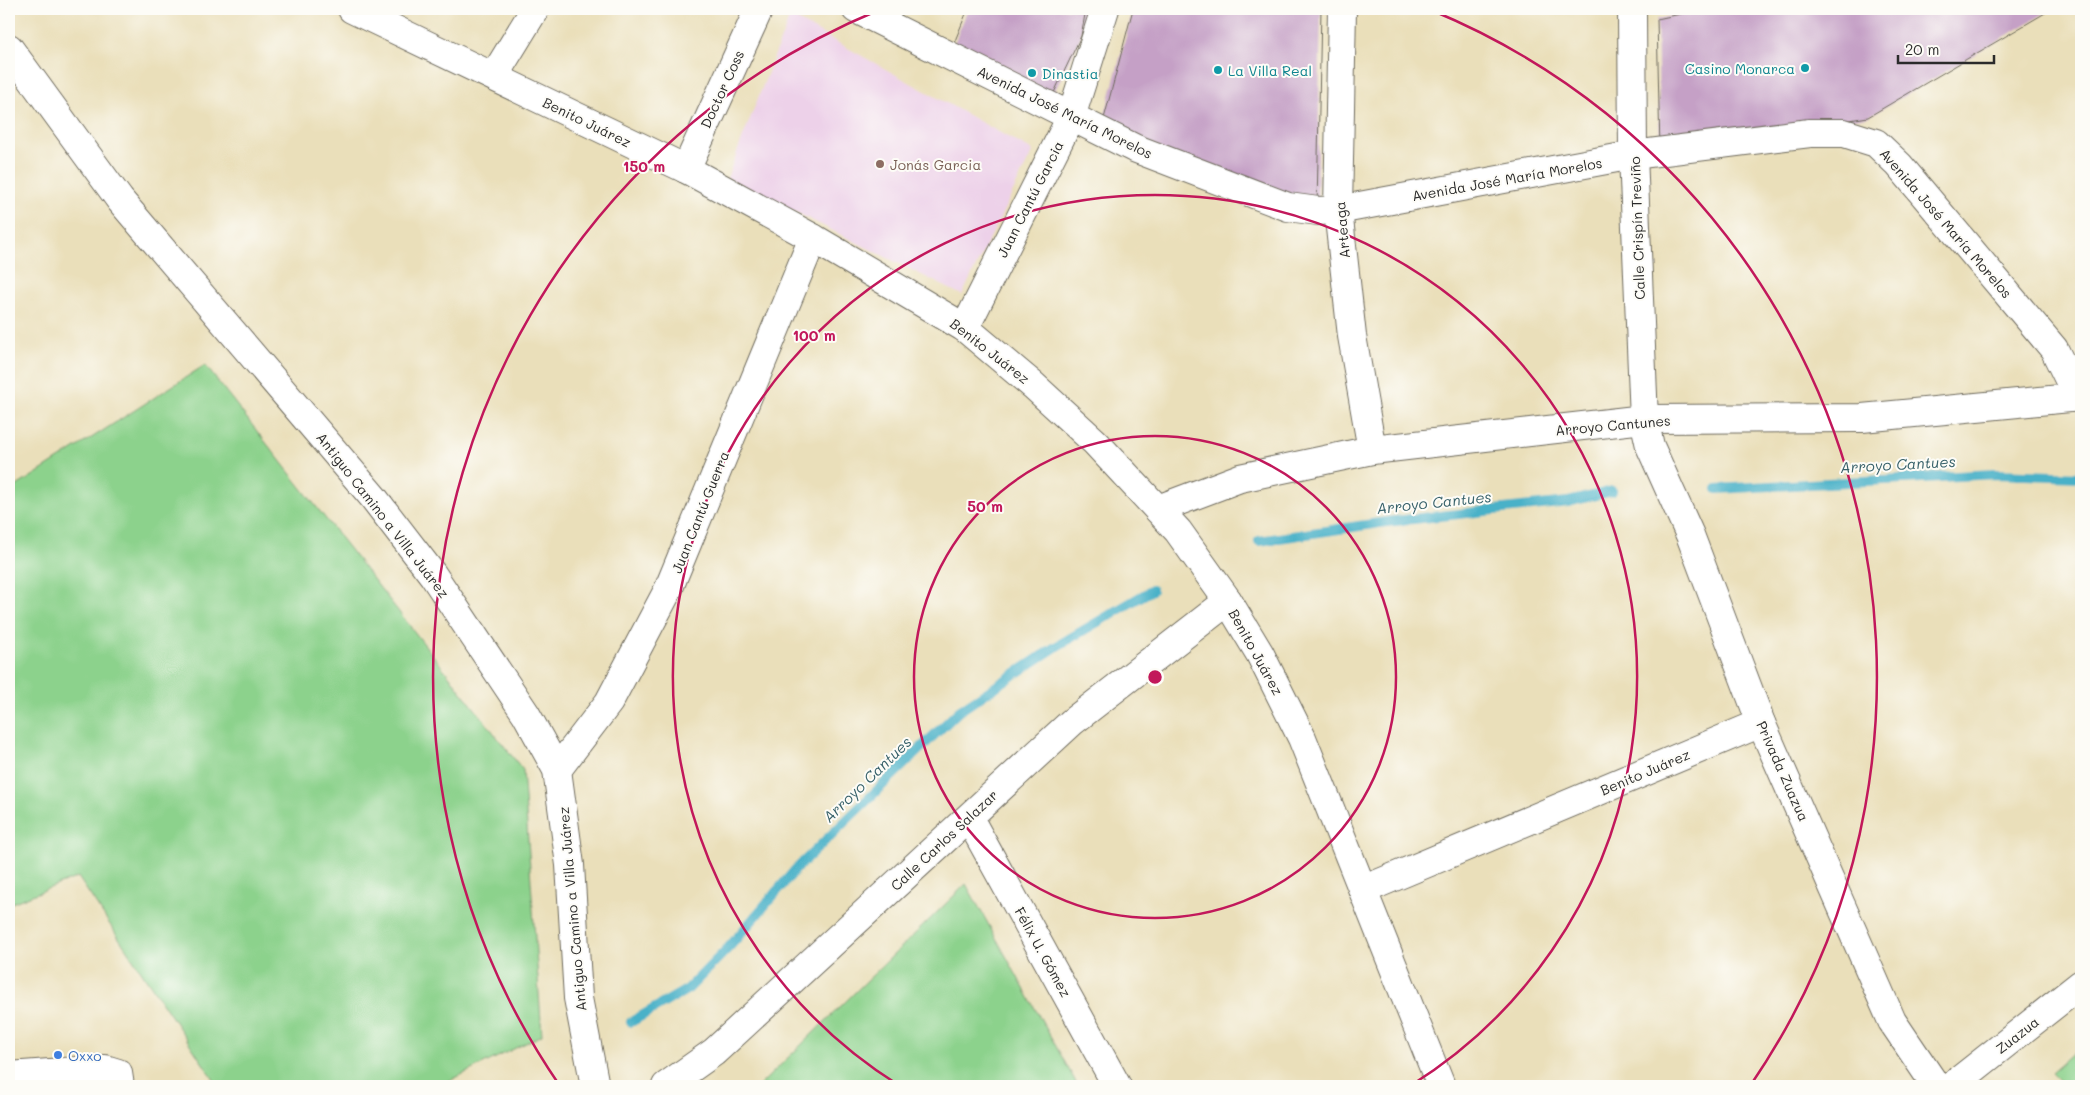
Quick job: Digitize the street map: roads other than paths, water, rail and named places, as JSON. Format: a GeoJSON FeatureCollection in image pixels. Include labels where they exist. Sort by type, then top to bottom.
{"type":"FeatureCollection","features":[{"type":"Feature","properties":{"kind":"street","name":"Benito Juárez"},"geometry":{"type":"LineString","coordinates":[[352,9],[686,169],[813,238],[965,328],[1034,386],[1095,442],[1178,531],[1222,593],[1260,654],[1302,738],[1441,1086]]}},
{"type":"Feature","properties":{"kind":"street"},"geometry":{"type":"LineString","coordinates":[[494,76],[535,9]]}},
{"type":"Feature","properties":{"kind":"street","name":"Doctor Coss"},"geometry":{"type":"LineString","coordinates":[[686,169],[759,9]]}},
{"type":"Feature","properties":{"kind":"street","name":"Avenida José María Morelos"},"geometry":{"type":"LineString","coordinates":[[856,9],[1134,148],[1288,207],[1318,211],[1338,210],[1634,155],[1810,133],[1844,133],[1876,143],[1899,165],[2054,349],[2079,396]]}},
{"type":"Feature","properties":{"kind":"street","name":"Juan Cantú Garcia"},"geometry":{"type":"LineString","coordinates":[[965,328],[1071,117],[1105,9]]}},
{"type":"Feature","properties":{"kind":"street","name":"Arteaga"},"geometry":{"type":"LineString","coordinates":[[1342,9],[1338,210],[1352,336],[1372,450]]}},
{"type":"Feature","properties":{"kind":"street","name":"Calle Crispín Treviño"},"geometry":{"type":"LineString","coordinates":[[1632,9],[1634,155],[1644,420],[1650,446]]}},
{"type":"Feature","properties":{"kind":"street","name":"Antiguo Camino a Villa Juárez"},"geometry":{"type":"LineString","coordinates":[[9,48],[120,200],[373,498],[433,575],[526,714],[557,770],[570,865],[578,998],[595,1086]]}},
{"type":"Feature","properties":{"kind":"street","name":"Juan Cantú Guerra"},"geometry":{"type":"LineString","coordinates":[[557,770],[609,702],[668,590],[813,238]]}},
{"type":"Feature","properties":{"kind":"street","name":"Arroyo Cantunes"},"geometry":{"type":"LineString","coordinates":[[1158,509],[1240,478],[1372,450],[1644,420],[1862,418],[2079,396]]}},
{"type":"Feature","properties":{"kind":"street","name":"Privada Zuazua"},"geometry":{"type":"LineString","coordinates":[[1650,446],[1690,535],[1761,723],[1892,1021],[1936,1086]]}},
{"type":"Feature","properties":{"kind":"street","name":"Calle Carlos Salazar"},"geometry":{"type":"LineString","coordinates":[[666,1086],[714,1052],[1072,722],[1222,593]]}},
{"type":"Feature","properties":{"kind":"street","name":"Benito Juárez"},"geometry":{"type":"LineString","coordinates":[[1363,890],[1761,723]]}},
{"type":"Feature","properties":{"kind":"street","name":"Félix U. Gómez"},"geometry":{"type":"LineString","coordinates":[[969,818],[1117,1086]]}},
{"type":"Feature","properties":{"kind":"street","name":"Zuazua"},"geometry":{"type":"LineString","coordinates":[[1952,1086],[2081,984]]}},
{"type":"Feature","properties":{"kind":"street"},"geometry":{"type":"LineString","coordinates":[[9,1076],[105,1069],[118,1073],[120,1086]]}},
{"type":"Feature","properties":{"kind":"waterway","name":"Arroyo Cantues"},"geometry":{"type":"LineString","coordinates":[[1717,489],[1995,474],[2081,477]]}},
{"type":"Feature","properties":{"kind":"waterway","name":"Arroyo Cantues"},"geometry":{"type":"LineString","coordinates":[[1259,541],[1386,522],[1568,502],[1612,491]]}},
{"type":"Feature","properties":{"kind":"waterway","name":"Arroyo Cantues"},"geometry":{"type":"LineString","coordinates":[[631,1022],[688,989],[730,946],[796,869],[959,711],[1057,646],[1152,590]]}},
{"type":"Feature","properties":{"kind":"place","name":"Casino Monarca"},"geometry":{"type":"Point","coordinates":[1805,68]}},
{"type":"Feature","properties":{"kind":"place","name":"La Villa Real"},"geometry":{"type":"Point","coordinates":[1218,70]}},
{"type":"Feature","properties":{"kind":"place","name":"Dinastia"},"geometry":{"type":"Point","coordinates":[1032,73]}},
{"type":"Feature","properties":{"kind":"place","name":"Jonás Garcia"},"geometry":{"type":"Point","coordinates":[880,164]}},
{"type":"Feature","properties":{"kind":"place","name":"Oxxo"},"geometry":{"type":"Point","coordinates":[58,1055]}}]}
